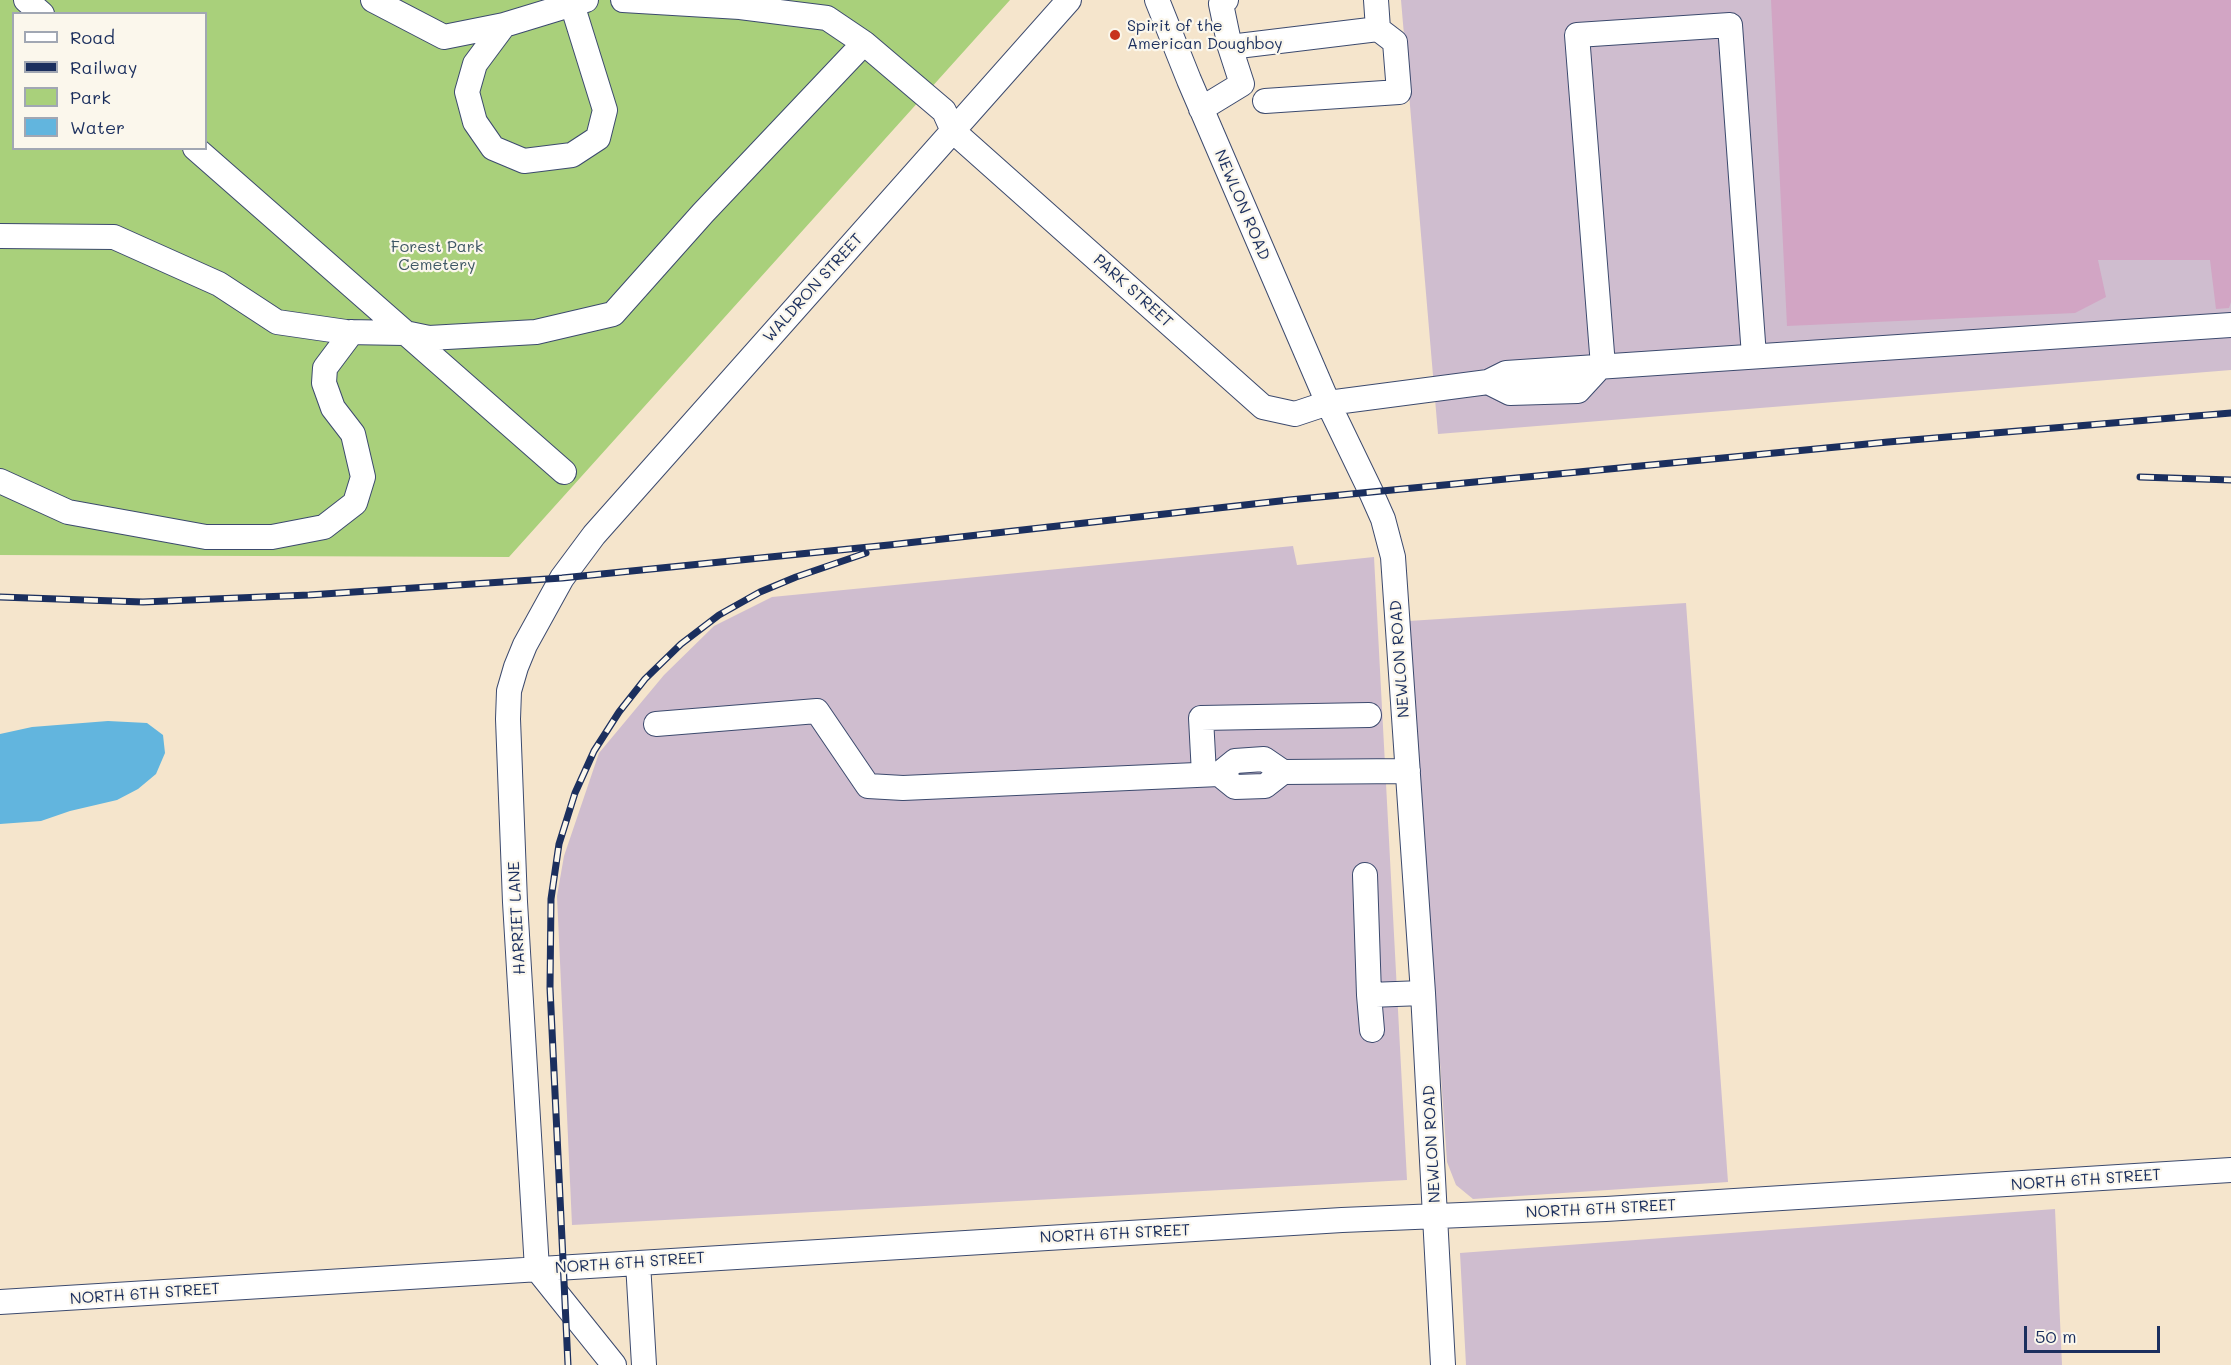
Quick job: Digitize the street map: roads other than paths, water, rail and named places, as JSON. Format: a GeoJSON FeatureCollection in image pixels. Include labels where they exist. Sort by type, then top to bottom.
{"type":"FeatureCollection","features":[{"type":"Feature","properties":{"kind":"street"},"geometry":{"type":"LineString","coordinates":[[26,0],[40,12]]}},
{"type":"Feature","properties":{"kind":"street"},"geometry":{"type":"LineString","coordinates":[[373,0],[444,38],[504,26],[579,2],[605,110],[598,138],[572,155],[524,161],[493,148],[475,122],[467,92],[475,64],[504,26]]}},
{"type":"Feature","properties":{"kind":"street","name":"PARK STREET"},"geometry":{"type":"LineString","coordinates":[[623,0],[740,7],[827,18],[864,43],[944,111],[953,131],[1263,407],[1295,414],[1328,403],[1497,378],[1602,366],[2231,325]]}},
{"type":"Feature","properties":{"kind":"street","name":"WALDRON STREET"},"geometry":{"type":"LineString","coordinates":[[562,578],[594,536],[647,475],[1069,0]]}},
{"type":"Feature","properties":{"kind":"street","name":"NEWLON ROAD"},"geometry":{"type":"LineString","coordinates":[[1157,0],[1201,109],[1328,403],[1379,510],[1393,557],[1423,993],[1443,1365]]}},
{"type":"Feature","properties":{"kind":"street"},"geometry":{"type":"LineString","coordinates":[[1226,0],[1221,4],[1230,47],[1242,84],[1267,109],[1399,92],[1395,42],[1378,29],[1230,47]]}},
{"type":"Feature","properties":{"kind":"street"},"geometry":{"type":"LineString","coordinates":[[1376,0],[1378,29]]}},
{"type":"Feature","properties":{"kind":"street"},"geometry":{"type":"LineString","coordinates":[[1602,366],[1577,35],[1730,25],[1754,356]]}},
{"type":"Feature","properties":{"kind":"street"},"geometry":{"type":"LineString","coordinates":[[0,236],[114,237],[219,284],[277,322],[352,332],[405,333],[429,338],[536,332],[613,314],[703,213],[864,43]]}},
{"type":"Feature","properties":{"kind":"street"},"geometry":{"type":"LineString","coordinates":[[1201,109],[1242,84]]}},
{"type":"Feature","properties":{"kind":"street"},"geometry":{"type":"LineString","coordinates":[[197,150],[564,472]]}},
{"type":"Feature","properties":{"kind":"street"},"geometry":{"type":"LineString","coordinates":[[0,481],[68,512],[206,537],[272,537],[324,527],[355,504],[363,477],[353,434],[333,408],[324,383],[325,368],[352,332]]}},
{"type":"Feature","properties":{"kind":"street","name":"HARRIET LANE"},"geometry":{"type":"LineString","coordinates":[[537,1269],[516,914],[508,705],[514,675],[522,652],[562,578]]}},
{"type":"Feature","properties":{"kind":"street"},"geometry":{"type":"LineString","coordinates":[[656,724],[817,711],[868,786],[903,788],[1211,774],[1235,787],[1245,787],[1265,786],[1283,772],[1408,771]]}},
{"type":"Feature","properties":{"kind":"street"},"geometry":{"type":"LineString","coordinates":[[1211,774],[1201,718],[1370,715]]}},
{"type":"Feature","properties":{"kind":"street"},"geometry":{"type":"LineString","coordinates":[[1365,875],[1372,1030]]}},
{"type":"Feature","properties":{"kind":"street"},"geometry":{"type":"LineString","coordinates":[[1369,995],[1423,993]]}},
{"type":"Feature","properties":{"kind":"street","name":"NORTH 6TH STREET"},"geometry":{"type":"LineString","coordinates":[[0,1302],[1318,1222],[1606,1209],[2231,1170]]}},
{"type":"Feature","properties":{"kind":"street"},"geometry":{"type":"LineString","coordinates":[[638,1263],[644,1365]]}},
{"type":"Feature","properties":{"kind":"street"},"geometry":{"type":"LineString","coordinates":[[537,1269],[614,1365]]}},
{"type":"Feature","properties":{"kind":"water"},"geometry":{"type":"Polygon","coordinates":[[[108,721],[147,723],[163,735],[165,753],[156,774],[138,789],[117,800],[70,811],[41,821],[0,824],[0,734],[32,727],[108,721]]]}},
{"type":"Feature","properties":{"kind":"railway"},"geometry":{"type":"LineString","coordinates":[[0,597],[143,602],[309,595],[562,578],[889,545],[1289,500],[1888,442],[2231,413]]}},
{"type":"Feature","properties":{"kind":"railway"},"geometry":{"type":"LineString","coordinates":[[2140,477],[2231,480]]}},
{"type":"Feature","properties":{"kind":"railway"},"geometry":{"type":"LineString","coordinates":[[568,1365],[550,988],[551,899],[559,844],[575,793],[594,751],[619,712],[645,679],[681,644],[719,615],[760,592],[866,553]]}},
{"type":"Feature","properties":{"kind":"place","name":"Spirit of the American Doughboy"},"geometry":{"type":"Point","coordinates":[1115,35]}},
{"type":"Feature","properties":{"kind":"park label","name":"Forest Park Cemetery"},"geometry":{"type":"Point","coordinates":[437,256]}}]}
